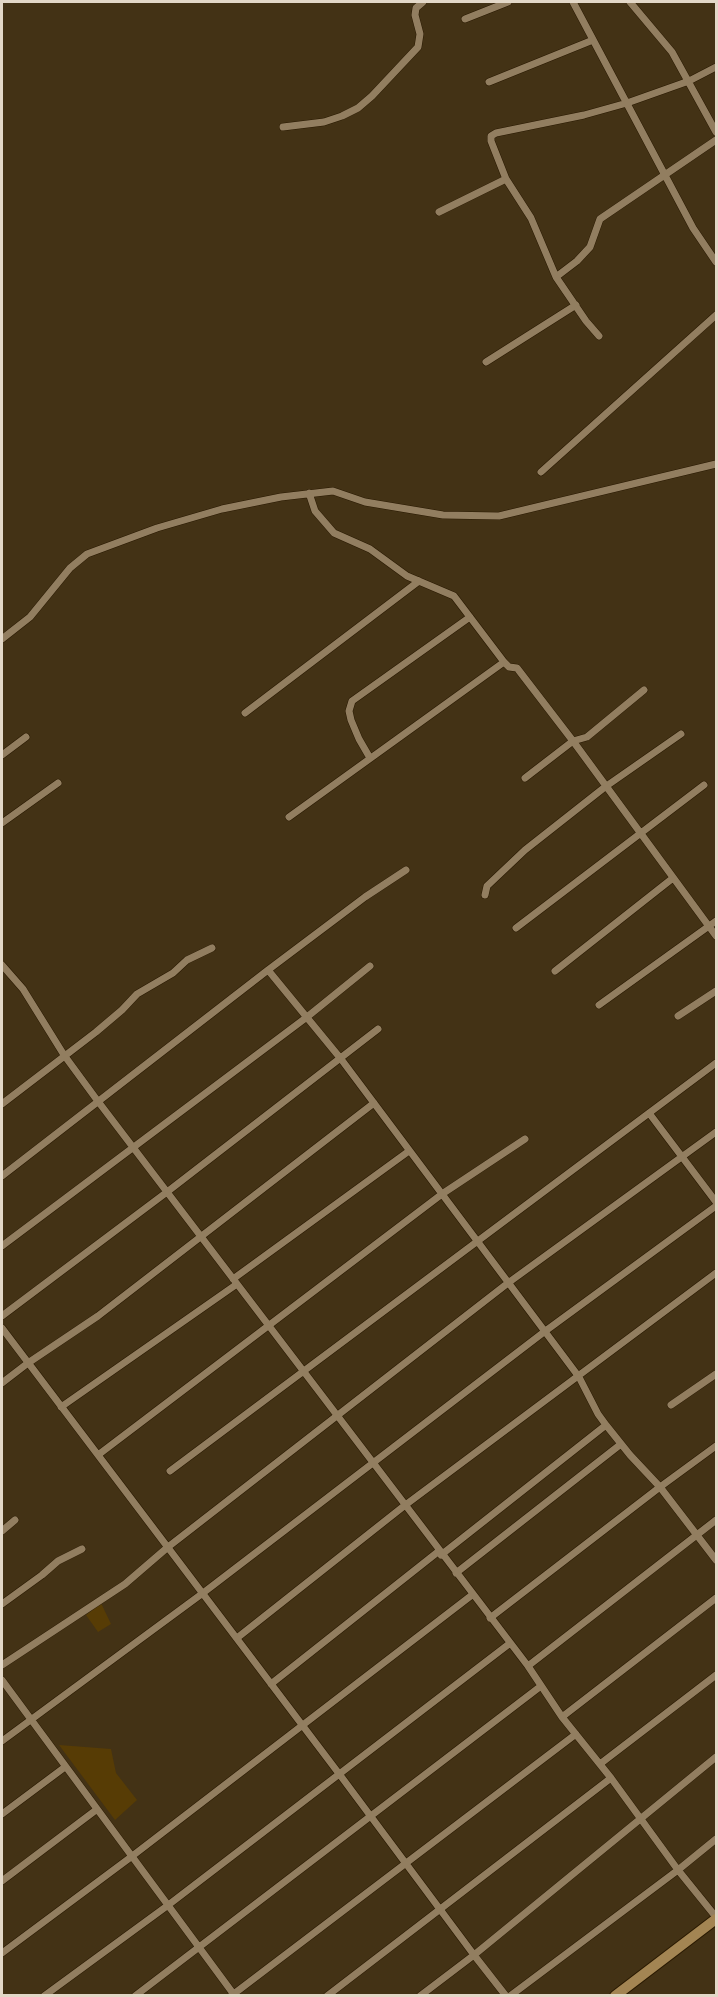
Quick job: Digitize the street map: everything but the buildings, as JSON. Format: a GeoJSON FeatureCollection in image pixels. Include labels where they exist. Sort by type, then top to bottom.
{"type":"FeatureCollection","features":[{"type":"Feature","properties":{"kind":"main road"},"geometry":{"type":"LineString","coordinates":[[615,1995],[717,1918]]}},
{"type":"Feature","properties":{"kind":"street"},"geometry":{"type":"LineString","coordinates":[[283,127],[324,122],[342,116],[358,108],[372,96],[418,48],[420,34],[415,15],[416,8],[423,2]]}},
{"type":"Feature","properties":{"kind":"street"},"geometry":{"type":"LineString","coordinates":[[465,19],[508,2]]}},
{"type":"Feature","properties":{"kind":"street"},"geometry":{"type":"LineString","coordinates":[[573,2],[693,228],[717,262]]}},
{"type":"Feature","properties":{"kind":"street"},"geometry":{"type":"LineString","coordinates":[[630,2],[672,52],[717,132]]}},
{"type":"Feature","properties":{"kind":"street"},"geometry":{"type":"LineString","coordinates":[[489,82],[593,40]]}},
{"type":"Feature","properties":{"kind":"street"},"geometry":{"type":"LineString","coordinates":[[599,336],[556,277],[531,218],[506,179],[491,136],[627,103],[689,81],[717,67]]}},
{"type":"Feature","properties":{"kind":"street"},"geometry":{"type":"LineString","coordinates":[[556,277],[578,261],[590,247],[600,219],[717,140]]}},
{"type":"Feature","properties":{"kind":"street"},"geometry":{"type":"LineString","coordinates":[[438,212],[506,179]]}},
{"type":"Feature","properties":{"kind":"street"},"geometry":{"type":"LineString","coordinates":[[486,363],[576,305]]}},
{"type":"Feature","properties":{"kind":"street"},"geometry":{"type":"LineString","coordinates":[[541,472],[717,315]]}},
{"type":"Feature","properties":{"kind":"street"},"geometry":{"type":"LineString","coordinates":[[2,639],[30,617],[70,568],[87,554],[157,528],[222,509],[309,492],[333,490],[365,502],[443,515],[499,516],[717,464]]}},
{"type":"Feature","properties":{"kind":"street"},"geometry":{"type":"LineString","coordinates":[[309,492],[315,511],[334,533],[370,549],[406,576],[454,596],[504,662],[509,667],[517,668],[717,936]]}},
{"type":"Feature","properties":{"kind":"street"},"geometry":{"type":"LineString","coordinates":[[245,713],[418,581]]}},
{"type":"Feature","properties":{"kind":"street"},"geometry":{"type":"LineString","coordinates":[[370,758],[351,720],[349,711],[352,701],[470,617]]}},
{"type":"Feature","properties":{"kind":"street"},"geometry":{"type":"LineString","coordinates":[[289,817],[504,662]]}},
{"type":"Feature","properties":{"kind":"street"},"geometry":{"type":"LineString","coordinates":[[525,778],[573,741],[586,737],[644,690]]}},
{"type":"Feature","properties":{"kind":"street"},"geometry":{"type":"LineString","coordinates":[[485,895],[487,885],[525,850],[605,787],[681,734]]}},
{"type":"Feature","properties":{"kind":"street"},"geometry":{"type":"LineString","coordinates":[[2,755],[26,737]]}},
{"type":"Feature","properties":{"kind":"street"},"geometry":{"type":"LineString","coordinates":[[2,823],[58,783]]}},
{"type":"Feature","properties":{"kind":"street"},"geometry":{"type":"LineString","coordinates":[[516,928],[704,784]]}},
{"type":"Feature","properties":{"kind":"street"},"geometry":{"type":"LineString","coordinates":[[2,1176],[97,1100],[268,970],[405,870]]}},
{"type":"Feature","properties":{"kind":"street"},"geometry":{"type":"LineString","coordinates":[[555,971],[673,878]]}},
{"type":"Feature","properties":{"kind":"street"},"geometry":{"type":"LineString","coordinates":[[598,1005],[717,921]]}},
{"type":"Feature","properties":{"kind":"street"},"geometry":{"type":"LineString","coordinates":[[2,1104],[96,1032],[122,1010],[136,994],[173,973],[187,960],[212,948]]}},
{"type":"Feature","properties":{"kind":"street"},"geometry":{"type":"LineString","coordinates":[[2,965],[23,989],[64,1055],[97,1100],[489,1618],[528,1666],[562,1717],[611,1778],[640,1820],[717,1918]]}},
{"type":"Feature","properties":{"kind":"street"},"geometry":{"type":"LineString","coordinates":[[2,1246],[307,1017],[370,966]]}},
{"type":"Feature","properties":{"kind":"street"},"geometry":{"type":"LineString","coordinates":[[268,970],[374,1103],[579,1377],[606,1425],[660,1487],[717,1560]]}},
{"type":"Feature","properties":{"kind":"street"},"geometry":{"type":"LineString","coordinates":[[678,1016],[717,992]]}},
{"type":"Feature","properties":{"kind":"street"},"geometry":{"type":"LineString","coordinates":[[2,1316],[378,1029]]}},
{"type":"Feature","properties":{"kind":"street"},"geometry":{"type":"LineString","coordinates":[[170,1471],[717,1063]]}},
{"type":"Feature","properties":{"kind":"street"},"geometry":{"type":"LineString","coordinates":[[2,1383],[98,1317],[374,1103]]}},
{"type":"Feature","properties":{"kind":"street"},"geometry":{"type":"LineString","coordinates":[[2,1741],[203,1593],[544,1332],[717,1204],[649,1113]]}},
{"type":"Feature","properties":{"kind":"street"},"geometry":{"type":"LineString","coordinates":[[2,1665],[125,1584],[168,1547],[508,1283],[717,1132]]}},
{"type":"Feature","properties":{"kind":"street"},"geometry":{"type":"LineString","coordinates":[[98,1455],[442,1194],[525,1139]]}},
{"type":"Feature","properties":{"kind":"street"},"geometry":{"type":"LineString","coordinates":[[61,1407],[410,1151]]}},
{"type":"Feature","properties":{"kind":"street"},"geometry":{"type":"LineString","coordinates":[[237,1638],[404,1506],[717,1273]]}},
{"type":"Feature","properties":{"kind":"street"},"geometry":{"type":"LineString","coordinates":[[2,1328],[340,1774],[474,1955],[508,1995],[717,1839]]}},
{"type":"Feature","properties":{"kind":"street"},"geometry":{"type":"LineString","coordinates":[[671,1405],[717,1374]]}},
{"type":"Feature","properties":{"kind":"street"},"geometry":{"type":"LineString","coordinates":[[271,1683],[606,1425]]}},
{"type":"Feature","properties":{"kind":"street"},"geometry":{"type":"LineString","coordinates":[[456,1574],[621,1444]]}},
{"type":"Feature","properties":{"kind":"street"},"geometry":{"type":"LineString","coordinates":[[489,1618],[717,1446]]}},
{"type":"Feature","properties":{"kind":"street"},"geometry":{"type":"LineString","coordinates":[[2,1531],[15,1520]]}},
{"type":"Feature","properties":{"kind":"street"},"geometry":{"type":"LineString","coordinates":[[528,1666],[717,1520]]}},
{"type":"Feature","properties":{"kind":"street"},"geometry":{"type":"LineString","coordinates":[[2,1604],[58,1562],[82,1549]]}},
{"type":"Feature","properties":{"kind":"street"},"geometry":{"type":"LineString","coordinates":[[2,1953],[472,1595]]}},
{"type":"Feature","properties":{"kind":"street"},"geometry":{"type":"LineString","coordinates":[[562,1717],[717,1598]]}},
{"type":"Feature","properties":{"kind":"street"},"geometry":{"type":"LineString","coordinates":[[44,1995],[167,1906],[509,1644]]}},
{"type":"Feature","properties":{"kind":"street"},"geometry":{"type":"LineString","coordinates":[[600,1764],[717,1675]]}},
{"type":"Feature","properties":{"kind":"street"},"geometry":{"type":"LineString","coordinates":[[2,1680],[233,1995],[576,1734]]}},
{"type":"Feature","properties":{"kind":"street"},"geometry":{"type":"LineString","coordinates":[[135,1995],[541,1686]]}},
{"type":"Feature","properties":{"kind":"street"},"geometry":{"type":"LineString","coordinates":[[2,1697],[10,1692]]}},
{"type":"Feature","properties":{"kind":"street"},"geometry":{"type":"LineString","coordinates":[[420,1995],[474,1955],[717,1757]]}},
{"type":"Feature","properties":{"kind":"street"},"geometry":{"type":"LineString","coordinates":[[2,1814],[65,1767]]}},
{"type":"Feature","properties":{"kind":"street"},"geometry":{"type":"LineString","coordinates":[[327,1995],[611,1778]]}},
{"type":"Feature","properties":{"kind":"street"},"geometry":{"type":"LineString","coordinates":[[2,1881],[96,1810]]}},
{"type":"Feature","properties":{"kind":"shaded area"},"geometry":{"type":"Polygon","coordinates":[[[101,1603],[111,1624],[98,1632],[86,1615],[101,1603]]]}},
{"type":"Feature","properties":{"kind":"shaded area"},"geometry":{"type":"Polygon","coordinates":[[[59,1745],[111,1749],[116,1773],[137,1800],[115,1820],[59,1745]]]}}]}
